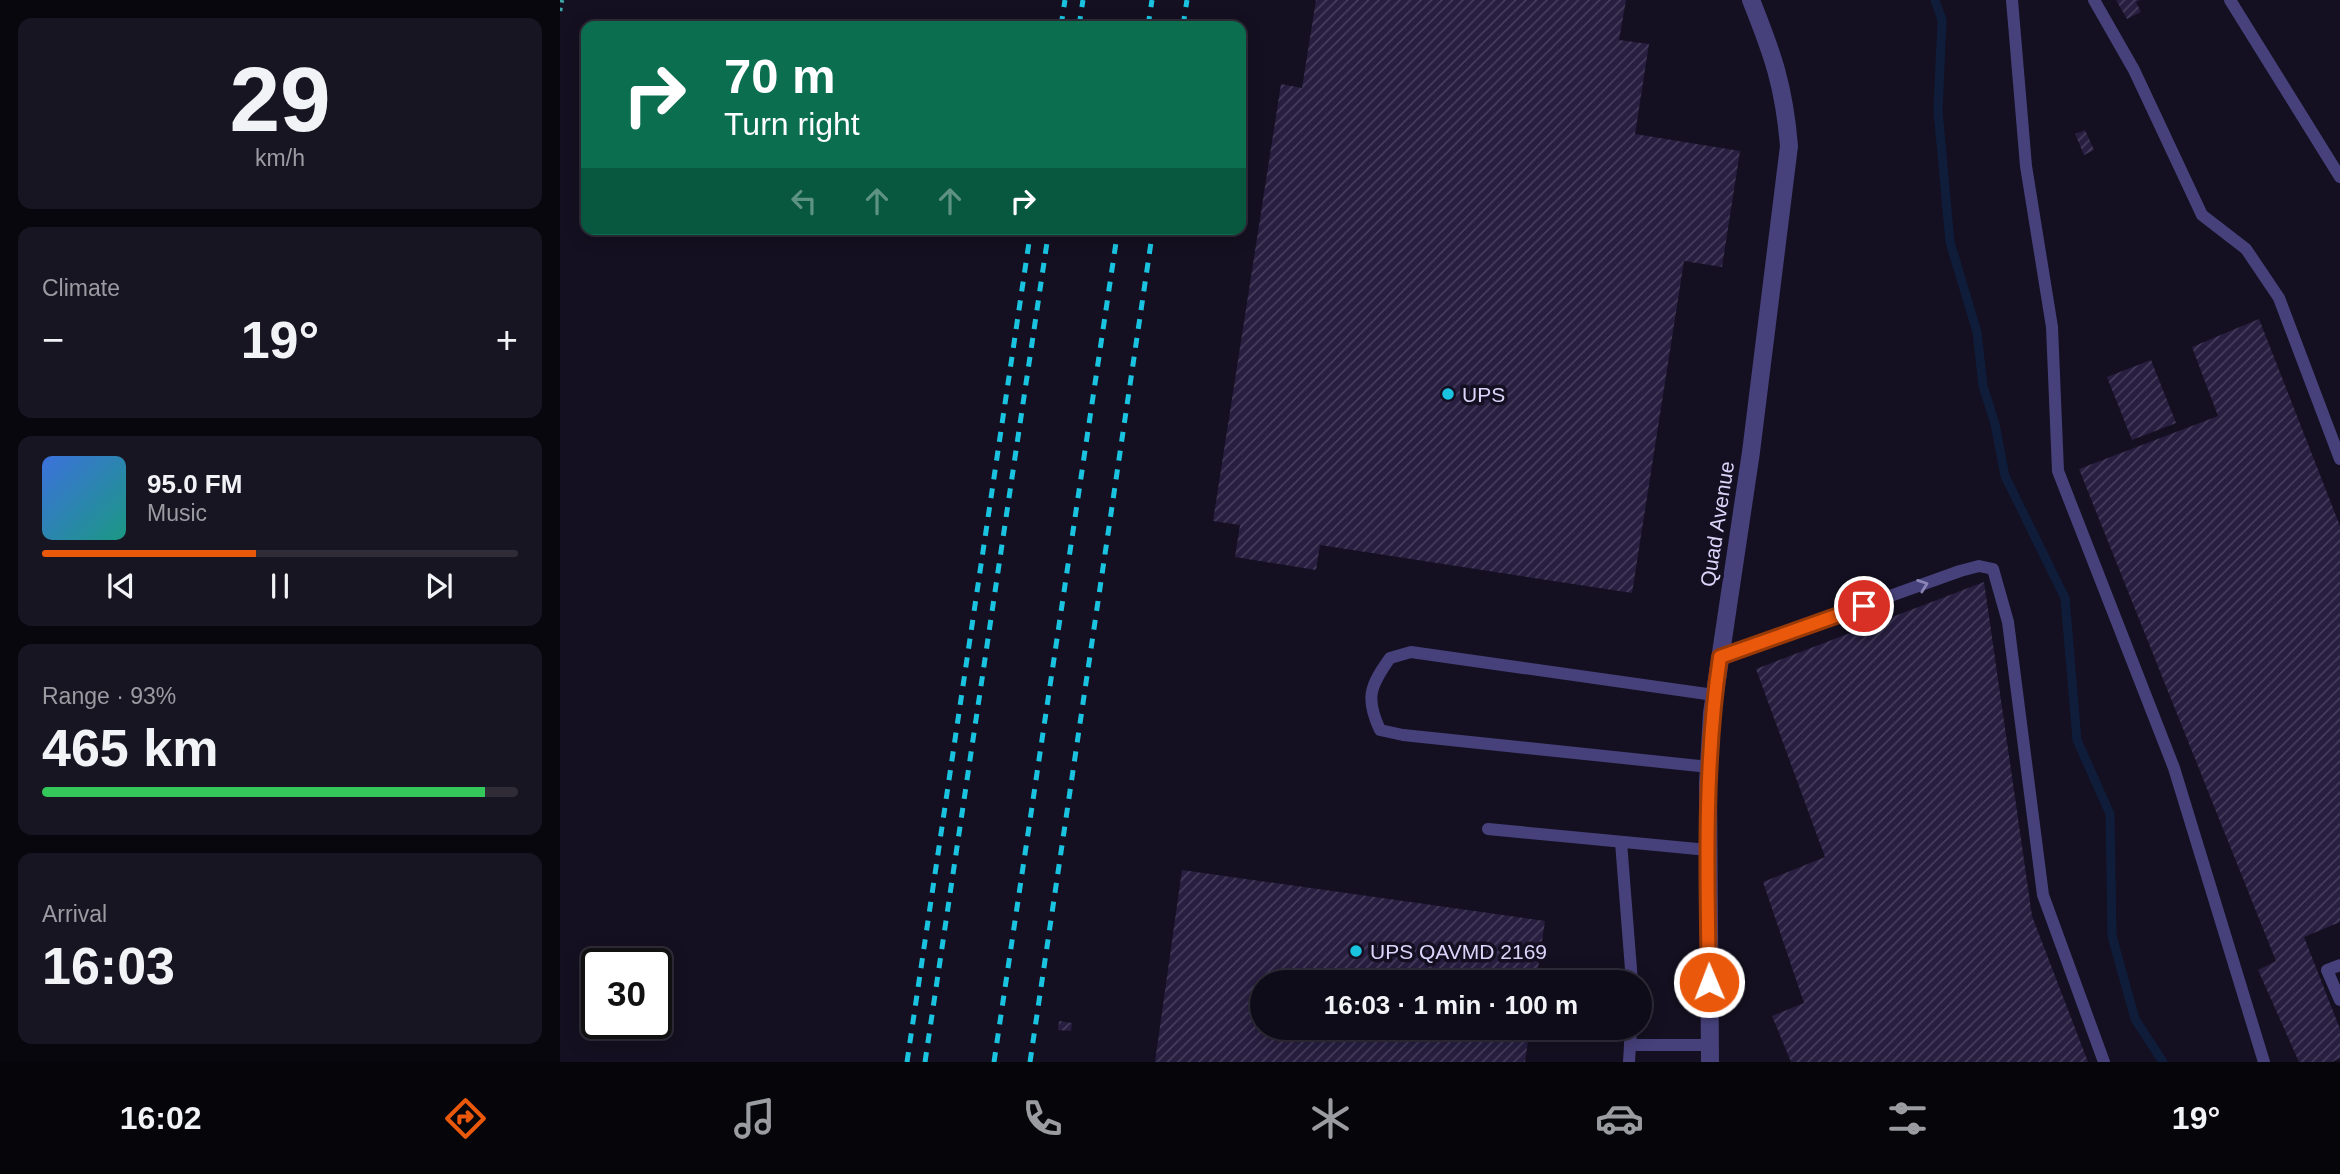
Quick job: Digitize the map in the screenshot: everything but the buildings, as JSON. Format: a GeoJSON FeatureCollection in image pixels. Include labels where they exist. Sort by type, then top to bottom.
{"type":"FeatureCollection","features":[{"type":"Feature","properties":{"kind":"street","name":"Quad Avenue"},"geometry":{"type":"LineString","coordinates":[[1710,1053],[1708,850],[1709,767],[1714,695],[1751,452],[1789,146],[1786,104],[1778,68],[1751,0]]}},
{"type":"Feature","properties":{"kind":"lane"},"geometry":{"type":"LineString","coordinates":[[2012,0],[2026,166],[2052,327],[2058,471],[2174,768],[2263,1062]]}},
{"type":"Feature","properties":{"kind":"lane"},"geometry":{"type":"LineString","coordinates":[[2094,0],[2134,69],[2202,215],[2246,249],[2278,298],[2340,459]]}},
{"type":"Feature","properties":{"kind":"lane"},"geometry":{"type":"LineString","coordinates":[[2230,0],[2340,177]]}},
{"type":"Feature","properties":{"kind":"lane"},"geometry":{"type":"LineString","coordinates":[[1720,657],[1960,571],[1979,566],[1993,569],[2008,622],[2043,895],[2105,1062]]}},
{"type":"Feature","properties":{"kind":"lane"},"geometry":{"type":"LineString","coordinates":[[1709,767],[1403,735],[1380,730],[1370,709],[1374,681],[1390,658],[1411,652],[1714,695]]}},
{"type":"Feature","properties":{"kind":"lane"},"geometry":{"type":"LineString","coordinates":[[1489,829],[1708,850]]}},
{"type":"Feature","properties":{"kind":"lane"},"geometry":{"type":"LineString","coordinates":[[1621,842],[1631,970]]}},
{"type":"Feature","properties":{"kind":"lane"},"geometry":{"type":"LineString","coordinates":[[2340,965],[2328,970],[2340,1000]]}},
{"type":"Feature","properties":{"kind":"lane"},"geometry":{"type":"LineString","coordinates":[[1629,1062],[1630,1040]]}},
{"type":"Feature","properties":{"kind":"lane"},"geometry":{"type":"LineString","coordinates":[[1630,1045],[1710,1053]]}},
{"type":"Feature","properties":{"kind":"path"},"geometry":{"type":"LineString","coordinates":[[560,12],[562,0]]}},
{"type":"Feature","properties":{"kind":"waterway"},"geometry":{"type":"LineString","coordinates":[[1935,0],[1942,20],[1938,111],[1950,242],[1977,332],[1983,386],[1995,424],[2005,476],[2065,598],[2077,740],[2110,814],[2112,936],[2135,1019],[2163,1062]]}},
{"type":"Feature","properties":{"kind":"railway"},"geometry":{"type":"LineString","coordinates":[[1062,21],[1065,0]]}},
{"type":"Feature","properties":{"kind":"railway"},"geometry":{"type":"LineString","coordinates":[[1080,21],[1083,0]]}},
{"type":"Feature","properties":{"kind":"railway"},"geometry":{"type":"LineString","coordinates":[[1149,21],[1152,0]]}},
{"type":"Feature","properties":{"kind":"railway"},"geometry":{"type":"LineString","coordinates":[[1184,21],[1187,0]]}},
{"type":"Feature","properties":{"kind":"railway"},"geometry":{"type":"LineString","coordinates":[[907,1062],[1030,235]]}},
{"type":"Feature","properties":{"kind":"railway"},"geometry":{"type":"LineString","coordinates":[[925,1062],[1048,235]]}},
{"type":"Feature","properties":{"kind":"railway"},"geometry":{"type":"LineString","coordinates":[[994,1062],[1117,235]]}},
{"type":"Feature","properties":{"kind":"railway"},"geometry":{"type":"LineString","coordinates":[[1030,1062],[1152,235]]}},
{"type":"Feature","properties":{"kind":"place","name":"UPS"},"geometry":{"type":"Point","coordinates":[1448,394]}},
{"type":"Feature","properties":{"kind":"place","name":"UPS QAVMD 2169"},"geometry":{"type":"Point","coordinates":[1356,951]}},
{"type":"Feature","properties":{"kind":"route"},"geometry":{"type":"LineString","coordinates":[[1709,982],[1708,783],[1712,713],[1720,657],[1864,606]]}}]}
